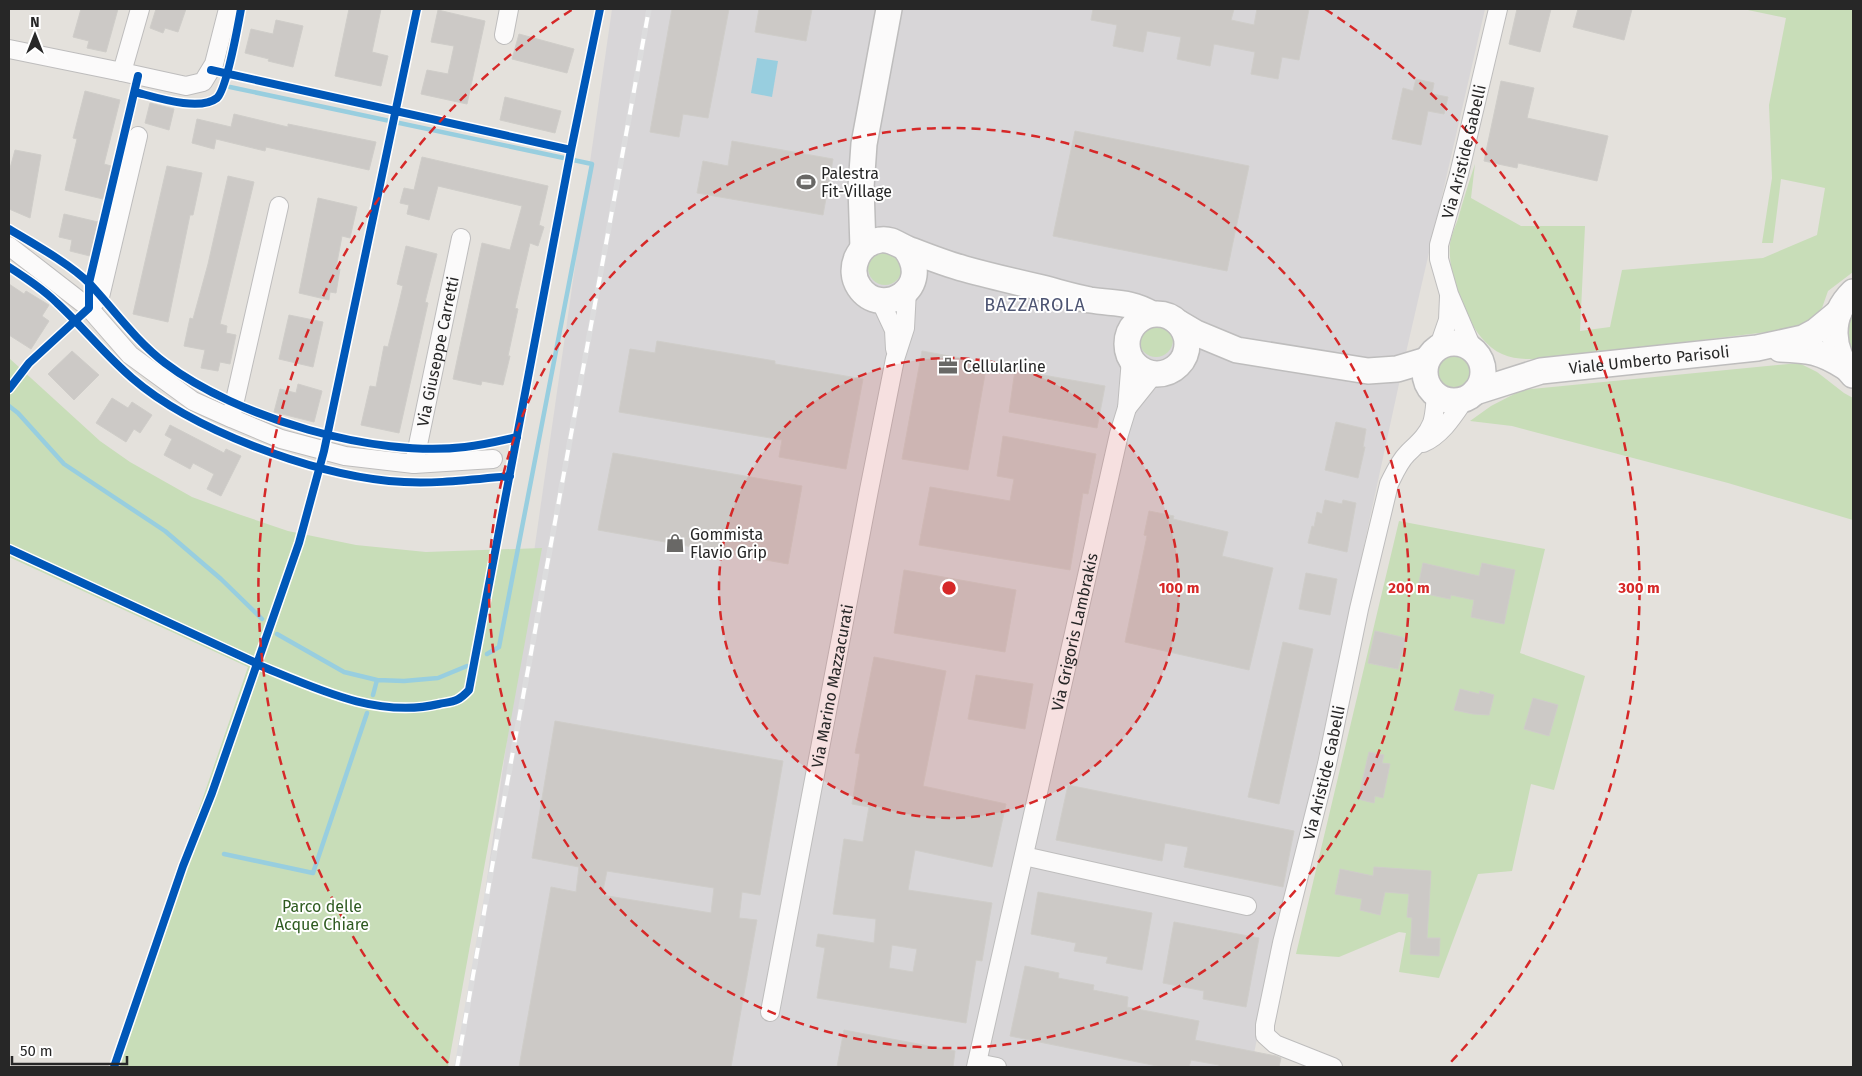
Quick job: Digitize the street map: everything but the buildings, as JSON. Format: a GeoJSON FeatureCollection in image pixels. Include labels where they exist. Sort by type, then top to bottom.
{"type":"FeatureCollection","features":[{"type":"Feature","properties":{"kind":"street"},"geometry":{"type":"LineString","coordinates":[[122,72],[140,9]]}},
{"type":"Feature","properties":{"kind":"street"},"geometry":{"type":"LineString","coordinates":[[9,49],[186,86],[203,82],[214,64],[228,9]]}},
{"type":"Feature","properties":{"kind":"street"},"geometry":{"type":"LineString","coordinates":[[504,35],[510,9]]}},
{"type":"Feature","properties":{"kind":"street"},"geometry":{"type":"LineString","coordinates":[[863,248],[860,186],[864,144],[889,9]]}},
{"type":"Feature","properties":{"kind":"street","name":"Via Aristide Gabelli"},"geometry":{"type":"LineString","coordinates":[[1476,353],[1449,294],[1439,259],[1440,245],[1459,174],[1498,9]]}},
{"type":"Feature","properties":{"kind":"street"},"geometry":{"type":"LineString","coordinates":[[89,308],[100,297],[138,136]]}},
{"type":"Feature","properties":{"kind":"street","name":"Via Marino Mazzacurati"},"geometry":{"type":"LineString","coordinates":[[770,1012],[895,359],[905,328],[909,287],[914,274],[911,256],[897,244],[860,186]]}},
{"type":"Feature","properties":{"kind":"street"},"geometry":{"type":"LineString","coordinates":[[231,418],[279,206]]}},
{"type":"Feature","properties":{"kind":"street","name":"Via Giuseppe Carretti"},"geometry":{"type":"LineString","coordinates":[[414,464],[462,238]]}},
{"type":"Feature","properties":{"kind":"street"},"geometry":{"type":"LineString","coordinates":[[897,244],[880,240],[870,243],[863,248],[855,262],[855,279],[864,293],[880,300],[890,300],[900,296],[909,287]]}},
{"type":"Feature","properties":{"kind":"street","name":"Viale Umberto Parisoli"},"geometry":{"type":"LineString","coordinates":[[897,244],[963,269],[1090,300],[1123,303],[1152,314],[1167,315],[1179,323],[1236,350],[1368,371],[1397,369],[1433,353],[1448,343],[1457,342],[1502,365],[1541,371]]}},
{"type":"Feature","properties":{"kind":"street"},"geometry":{"type":"LineString","coordinates":[[9,246],[89,308],[130,355],[193,401],[231,418],[281,440],[345,456],[414,464],[493,459]]}},
{"type":"Feature","properties":{"kind":"street","name":"Viale Umberto Parisoli"},"geometry":{"type":"LineString","coordinates":[[909,287],[932,274],[963,269]]}},
{"type":"Feature","properties":{"kind":"street","name":"Viale Umberto Parisoli"},"geometry":{"type":"LineString","coordinates":[[1849,371],[1838,354],[1835,326],[1839,312],[1853,292]]}},
{"type":"Feature","properties":{"kind":"street","name":"Via Aristide Gabelli"},"geometry":{"type":"LineString","coordinates":[[1433,353],[1448,320],[1449,294]]}},
{"type":"Feature","properties":{"kind":"street","name":"Via Marino Mazzacurati"},"geometry":{"type":"LineString","coordinates":[[880,300],[894,330],[895,359]]}},
{"type":"Feature","properties":{"kind":"street","name":"Viale Umberto Parisoli"},"geometry":{"type":"LineString","coordinates":[[1090,300],[1115,316],[1130,332]]}},
{"type":"Feature","properties":{"kind":"street","name":"Viale Umberto Parisoli"},"geometry":{"type":"LineString","coordinates":[[1368,371],[1382,378],[1433,392],[1450,400],[1541,371],[1757,348],[1803,338],[1816,331],[1839,312]]}},
{"type":"Feature","properties":{"kind":"street"},"geometry":{"type":"LineString","coordinates":[[1152,314],[1135,324],[1127,341],[1132,359],[1146,371],[1166,370],[1182,359],[1186,350],[1187,340],[1179,323]]}},
{"type":"Feature","properties":{"kind":"street","name":"Viale Umberto Parisoli"},"geometry":{"type":"LineString","coordinates":[[1757,348],[1808,350],[1826,355],[1849,371]]}},
{"type":"Feature","properties":{"kind":"street","name":"Viale Umberto Parisoli"},"geometry":{"type":"LineString","coordinates":[[1166,370],[1205,356],[1236,350]]}},
{"type":"Feature","properties":{"kind":"street"},"geometry":{"type":"LineString","coordinates":[[1433,353],[1424,375],[1433,392]]}},
{"type":"Feature","properties":{"kind":"street"},"geometry":{"type":"LineString","coordinates":[[1470,395],[1480,384],[1483,374],[1482,365],[1476,353]]}},
{"type":"Feature","properties":{"kind":"street","name":"Via Grigoris Lambrakis"},"geometry":{"type":"LineString","coordinates":[[997,1067],[976,1065],[1119,434],[1127,408],[1132,359]]}},
{"type":"Feature","properties":{"kind":"street","name":"Via Grigoris Lambrakis"},"geometry":{"type":"LineString","coordinates":[[1127,408],[1166,370]]}},
{"type":"Feature","properties":{"kind":"street","name":"Via Aristide Gabelli"},"geometry":{"type":"LineString","coordinates":[[1333,1067],[1275,1044],[1265,1035],[1265,1025],[1282,943],[1327,764],[1359,609],[1389,484],[1407,454],[1418,444],[1429,429],[1432,422],[1433,392]]}},
{"type":"Feature","properties":{"kind":"street","name":"Via Aristide Gabelli"},"geometry":{"type":"LineString","coordinates":[[1418,444],[1431,440],[1441,432],[1470,395]]}},
{"type":"Feature","properties":{"kind":"street"},"geometry":{"type":"LineString","coordinates":[[1024,856],[1247,906]]}},
{"type":"Feature","properties":{"kind":"shaded area"},"geometry":{"type":"Polygon","coordinates":[[[612,9],[1485,9],[1402,370],[1251,1067],[460,1067],[612,9]]]}},
{"type":"Feature","properties":{"kind":"green space"},"geometry":{"type":"Polygon","coordinates":[[[1743,9],[1853,9],[1853,272],[1828,291],[1822,308],[1800,328],[1546,358],[1514,358],[1490,347],[1480,336],[1463,306],[1452,274],[1450,258],[1451,238],[1475,164],[1471,198],[1521,226],[1585,226],[1580,331],[1610,327],[1622,270],[1763,258],[1817,235],[1825,188],[1781,179],[1773,243],[1762,243],[1772,178],[1769,105],[1786,18],[1743,9]]]}},
{"type":"Feature","properties":{"kind":"green space"},"geometry":{"type":"Polygon","coordinates":[[[885,251],[897,256],[902,268],[897,280],[885,285],[873,280],[868,268],[873,256],[885,251]]]}},
{"type":"Feature","properties":{"kind":"green space"},"geometry":{"type":"Polygon","coordinates":[[[1853,312],[1853,353],[1849,343],[1848,332],[1853,312]]]}},
{"type":"Feature","properties":{"kind":"green space"},"geometry":{"type":"Polygon","coordinates":[[[1156,323],[1168,328],[1173,340],[1168,352],[1156,357],[1144,352],[1139,340],[1144,328],[1156,323]]]}},
{"type":"Feature","properties":{"kind":"green space"},"geometry":{"type":"Polygon","coordinates":[[[1454,354],[1461,355],[1466,359],[1470,364],[1470,378],[1466,383],[1461,387],[1454,388],[1447,387],[1442,383],[1438,378],[1437,371],[1438,364],[1442,359],[1447,355],[1454,354]]]}},
{"type":"Feature","properties":{"kind":"green space","name":"Parco delle Acque Chiare"},"geometry":{"type":"Polygon","coordinates":[[[9,358],[100,441],[130,462],[192,497],[238,514],[288,531],[356,545],[426,552],[542,548],[448,1067],[110,1067],[248,667],[9,557],[9,358]]]}},
{"type":"Feature","properties":{"kind":"green space"},"geometry":{"type":"Polygon","coordinates":[[[1799,363],[1817,372],[1853,398],[1853,520],[1728,483],[1512,426],[1470,421],[1491,406],[1522,390],[1799,363]]]}},
{"type":"Feature","properties":{"kind":"green space"},"geometry":{"type":"Polygon","coordinates":[[[1399,521],[1545,549],[1520,653],[1585,676],[1554,790],[1531,784],[1512,871],[1478,874],[1439,978],[1399,972],[1406,933],[1399,932],[1339,957],[1296,954],[1399,521]]]}},
{"type":"Feature","properties":{"kind":"water"},"geometry":{"type":"Polygon","coordinates":[[[757,58],[778,61],[772,97],[751,93],[757,58]]]}},
{"type":"Feature","properties":{"kind":"waterway"},"geometry":{"type":"LineString","coordinates":[[230,87],[592,164],[499,647],[487,654]]}},
{"type":"Feature","properties":{"kind":"waterway"},"geometry":{"type":"LineString","coordinates":[[9,406],[18,413],[64,464],[165,531],[221,579],[262,619]]}},
{"type":"Feature","properties":{"kind":"waterway"},"geometry":{"type":"LineString","coordinates":[[277,634],[344,672],[377,680]]}},
{"type":"Feature","properties":{"kind":"waterway"},"geometry":{"type":"LineString","coordinates":[[373,695],[377,680],[404,681],[438,678],[467,666]]}},
{"type":"Feature","properties":{"kind":"waterway"},"geometry":{"type":"LineString","coordinates":[[224,854],[313,873],[367,713]]}},
{"type":"Feature","properties":{"kind":"railway"},"geometry":{"type":"LineString","coordinates":[[457,1067],[649,9]]}},
{"type":"Feature","properties":{"kind":"cycle path"},"geometry":{"type":"LineString","coordinates":[[135,92],[188,104],[209,102],[217,98],[225,83],[241,9]]}},
{"type":"Feature","properties":{"kind":"cycle path"},"geometry":{"type":"LineString","coordinates":[[114,1067],[183,866],[212,793],[299,543],[324,451],[417,9]]}},
{"type":"Feature","properties":{"kind":"cycle path"},"geometry":{"type":"LineString","coordinates":[[571,150],[600,9]]}},
{"type":"Feature","properties":{"kind":"cycle path"},"geometry":{"type":"LineString","coordinates":[[211,70],[571,150],[469,690],[459,699],[439,704],[415,708],[392,707],[368,704],[322,691],[256,664]]}},
{"type":"Feature","properties":{"kind":"cycle path"},"geometry":{"type":"LineString","coordinates":[[9,389],[29,363],[89,308],[89,283],[138,76]]}},
{"type":"Feature","properties":{"kind":"cycle path"},"geometry":{"type":"LineString","coordinates":[[9,229],[82,277],[135,335],[165,363],[195,383],[230,401],[268,417],[308,430],[350,440],[390,446],[429,449],[465,447],[517,437]]}},
{"type":"Feature","properties":{"kind":"cycle path"},"geometry":{"type":"LineString","coordinates":[[9,267],[52,298],[122,369],[157,397],[186,415],[253,446],[324,469],[389,481],[434,482],[510,476]]}},
{"type":"Feature","properties":{"kind":"cycle path"},"geometry":{"type":"LineString","coordinates":[[9,549],[256,663]]}},
{"type":"Feature","properties":{"kind":"place","name":"Palestra Fit-Village"},"geometry":{"type":"Point","coordinates":[806,182]}},
{"type":"Feature","properties":{"kind":"place","name":"Cellularline"},"geometry":{"type":"Point","coordinates":[948,366]}},
{"type":"Feature","properties":{"kind":"place","name":"Gommista Flavio Grip"},"geometry":{"type":"Point","coordinates":[675,543]}},
{"type":"Feature","properties":{"kind":"district","name":"BAZZAROLA"},"geometry":{"type":"Point","coordinates":[1035,305]}}]}
